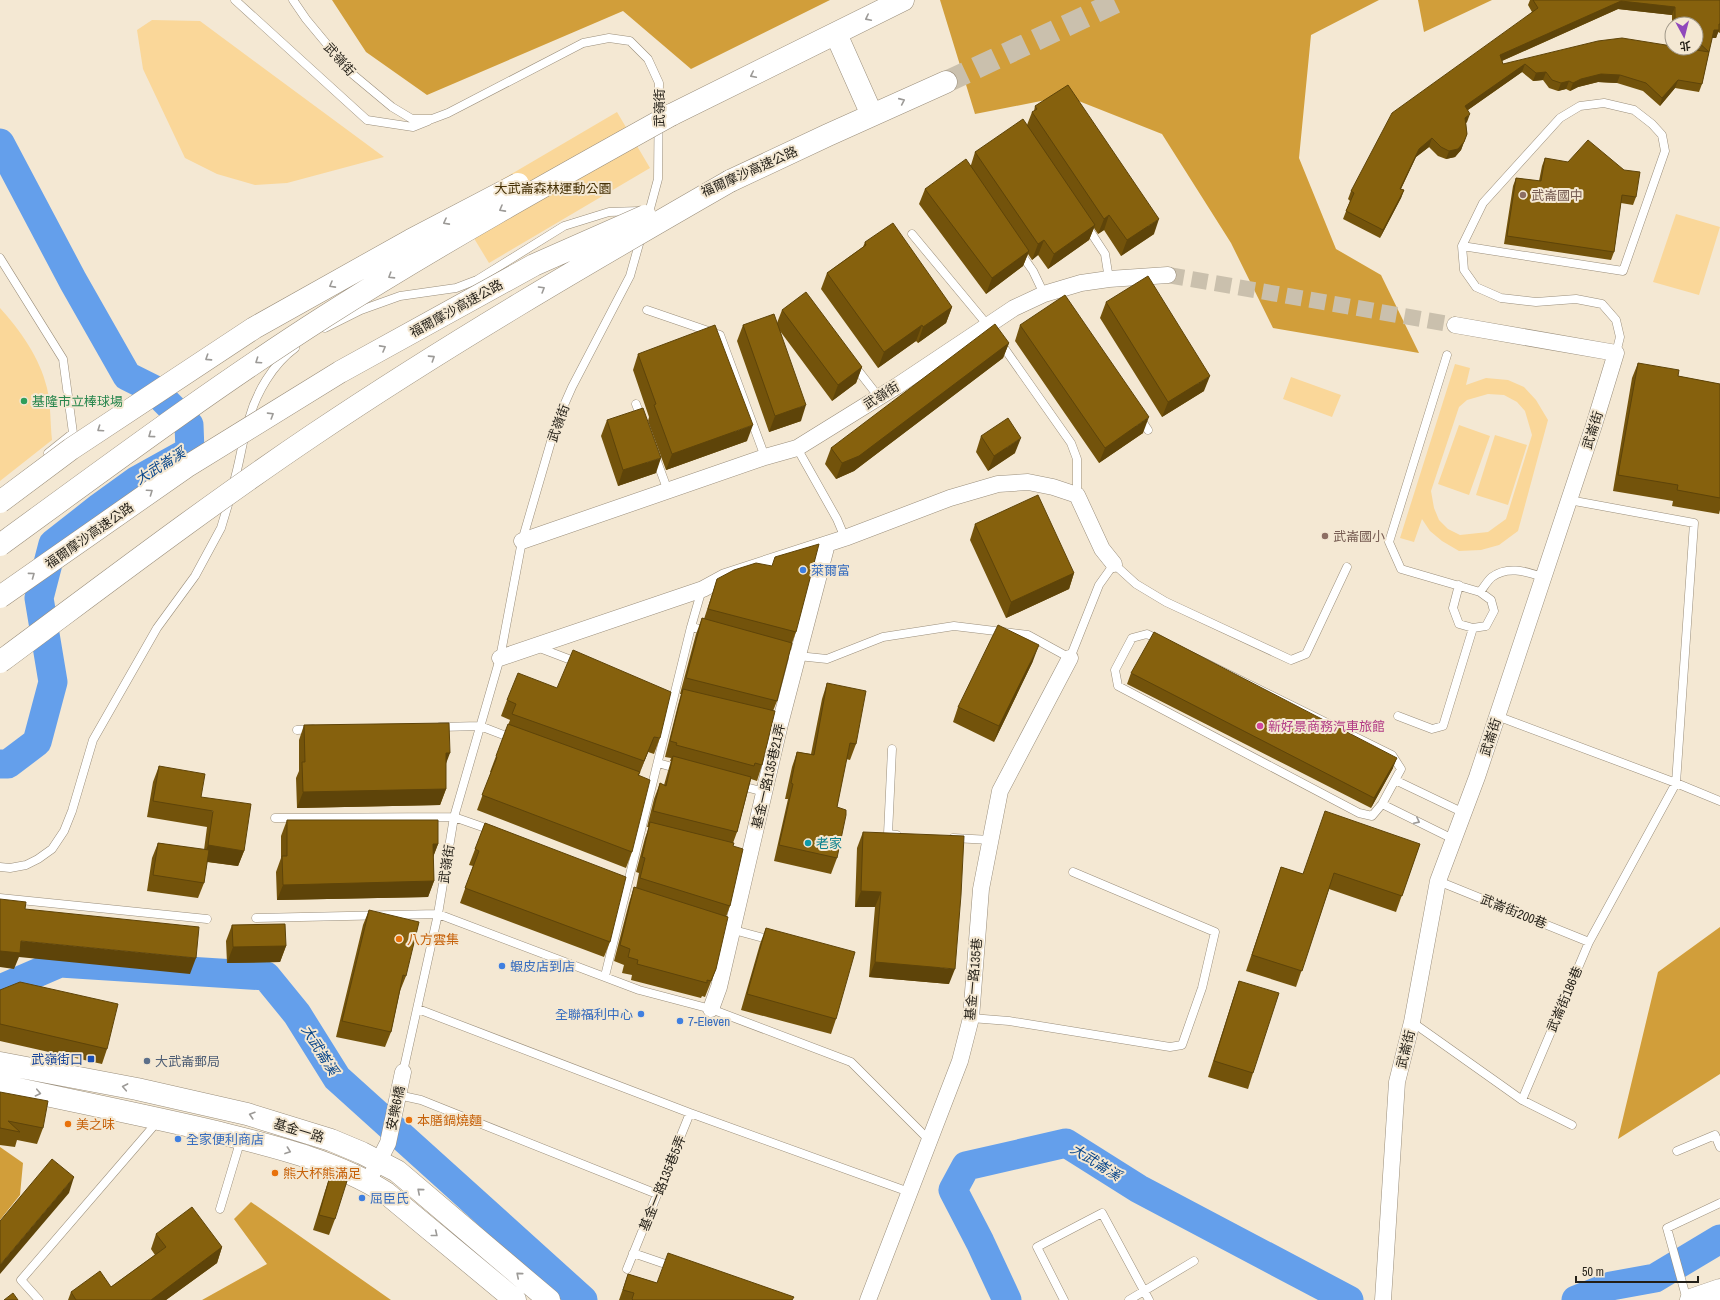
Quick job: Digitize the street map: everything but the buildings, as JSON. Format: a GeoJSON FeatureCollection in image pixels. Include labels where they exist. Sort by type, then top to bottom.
{"type":"FeatureCollection","features":[{"type":"Feature","properties":{"kind":"main road"},"geometry":{"type":"LineString","coordinates":[[0,502],[71,449],[254,328],[411,240],[526,180],[671,115],[903,0]]}},
{"type":"Feature","properties":{"kind":"main road"},"geometry":{"type":"LineString","coordinates":[[836,34],[872,115]]}},
{"type":"Feature","properties":{"kind":"main road","name":"福爾摩沙高速公路"},"geometry":{"type":"LineString","coordinates":[[0,597],[186,467],[340,372],[534,265],[730,181],[946,82]]}},
{"type":"Feature","properties":{"kind":"main road"},"geometry":{"type":"LineString","coordinates":[[0,545],[201,399],[324,317],[453,237],[671,115]]}},
{"type":"Feature","properties":{"kind":"main road"},"geometry":{"type":"LineString","coordinates":[[0,649],[203,499],[546,287],[730,181]]}},
{"type":"Feature","properties":{"kind":"main road"},"geometry":{"type":"LineString","coordinates":[[0,662],[212,506],[313,435],[399,379]]}},
{"type":"Feature","properties":{"kind":"main road","name":"基金一路"},"geometry":{"type":"LineString","coordinates":[[0,1063],[137,1089],[247,1114],[331,1140],[383,1153],[397,1171],[549,1300]]}},
{"type":"Feature","properties":{"kind":"main road","name":"基金一路"},"geometry":{"type":"LineString","coordinates":[[0,1086],[160,1119],[274,1146],[350,1173],[386,1193],[515,1300]]}},
{"type":"Feature","properties":{"kind":"main road"},"geometry":{"type":"LineString","coordinates":[[1691,1300],[1720,1290]]}},
{"type":"Feature","properties":{"kind":"street","name":"武嶺街"},"geometry":{"type":"LineString","coordinates":[[522,541],[668,492],[765,457],[797,448],[1014,308],[1054,293],[1109,278],[1168,275]]}},
{"type":"Feature","properties":{"kind":"street"},"geometry":{"type":"LineString","coordinates":[[1455,325],[1616,353]]}},
{"type":"Feature","properties":{"kind":"street","name":"武崙街"},"geometry":{"type":"LineString","coordinates":[[1384,1296],[1397,1082],[1412,1022],[1438,881],[1455,840],[1497,716],[1594,425],[1616,353]]}},
{"type":"Feature","properties":{"kind":"street"},"geometry":{"type":"LineString","coordinates":[[500,658],[703,589],[725,577],[845,538],[950,498],[998,484],[1028,482],[1053,487],[1077,495],[1102,548],[1114,564]]}},
{"type":"Feature","properties":{"kind":"street","name":"基金一路135巷21弄"},"geometry":{"type":"LineString","coordinates":[[711,1009],[719,987],[728,929],[745,857],[764,792],[776,723],[798,656],[827,544]]}},
{"type":"Feature","properties":{"kind":"street","name":"基金一路135巷"},"geometry":{"type":"LineString","coordinates":[[868,1300],[908,1192],[960,1061],[971,1018],[981,889],[1000,791],[1070,658]]}},
{"type":"Feature","properties":{"kind":"street","name":"安樂6橋"},"geometry":{"type":"LineString","coordinates":[[383,1153],[403,1072]]}},
{"type":"Feature","properties":{"kind":"street"},"geometry":{"type":"LineString","coordinates":[[368,1182],[383,1153]]}},
{"type":"Feature","properties":{"kind":"lane"},"geometry":{"type":"LineString","coordinates":[[235,0],[367,120],[413,127],[432,119]]}},
{"type":"Feature","properties":{"kind":"lane","name":"武嶺街"},"geometry":{"type":"LineString","coordinates":[[293,0],[306,19],[350,72],[392,107],[412,118],[432,119],[448,113],[583,43],[609,38],[630,41],[648,59],[659,82],[658,179],[630,276],[572,388],[557,421],[522,541],[500,658],[454,817],[438,914],[403,1072]]}},
{"type":"Feature","properties":{"kind":"lane"},"geometry":{"type":"LineString","coordinates":[[1462,246],[1623,272],[1665,151],[1662,135],[1652,124],[1634,110],[1604,103],[1580,106],[1560,118],[1483,204],[1462,246],[1464,270],[1476,287],[1501,298],[1536,302],[1576,299],[1602,304],[1616,320],[1620,337],[1616,353]]}},
{"type":"Feature","properties":{"kind":"lane"},"geometry":{"type":"LineString","coordinates":[[320,330],[361,310],[400,296],[456,288],[477,280],[564,226],[609,212],[649,211]]}},
{"type":"Feature","properties":{"kind":"lane"},"geometry":{"type":"LineString","coordinates":[[1083,221],[1105,254],[1109,278]]}},
{"type":"Feature","properties":{"kind":"lane"},"geometry":{"type":"LineString","coordinates":[[912,234],[988,326],[1071,442],[1077,459],[1077,495]]}},
{"type":"Feature","properties":{"kind":"lane"},"geometry":{"type":"LineString","coordinates":[[1016,246],[1033,271],[1054,293]]}},
{"type":"Feature","properties":{"kind":"lane"},"geometry":{"type":"LineString","coordinates":[[0,258],[63,359],[73,433],[43,457]]}},
{"type":"Feature","properties":{"kind":"lane"},"geometry":{"type":"LineString","coordinates":[[647,310],[720,335],[765,457]]}},
{"type":"Feature","properties":{"kind":"lane"},"geometry":{"type":"LineString","coordinates":[[0,867],[10,868],[26,865],[38,860],[52,849],[64,831],[72,811],[93,740],[157,628],[195,576],[221,528],[239,464],[249,418],[267,377],[287,354],[303,342]]}},
{"type":"Feature","properties":{"kind":"lane"},"geometry":{"type":"LineString","coordinates":[[1447,355],[1388,542],[1401,569],[1480,592],[1491,600],[1494,611],[1486,626],[1473,628],[1459,624],[1453,608],[1459,586]]}},
{"type":"Feature","properties":{"kind":"lane"},"geometry":{"type":"LineString","coordinates":[[850,359],[878,396]]}},
{"type":"Feature","properties":{"kind":"lane"},"geometry":{"type":"LineString","coordinates":[[636,404],[644,426]]}},
{"type":"Feature","properties":{"kind":"lane"},"geometry":{"type":"LineString","coordinates":[[1136,411],[1148,430]]}},
{"type":"Feature","properties":{"kind":"lane"},"geometry":{"type":"LineString","coordinates":[[652,448],[668,492]]}},
{"type":"Feature","properties":{"kind":"lane"},"geometry":{"type":"LineString","coordinates":[[797,448],[837,519],[845,538]]}},
{"type":"Feature","properties":{"kind":"lane"},"geometry":{"type":"LineString","coordinates":[[1569,500],[1694,523],[1676,783]]}},
{"type":"Feature","properties":{"kind":"lane"},"geometry":{"type":"LineString","coordinates":[[767,648],[798,656],[827,659],[883,638],[954,626],[1028,635],[1070,658],[1099,585],[1114,564],[1136,584],[1166,602],[1291,660],[1306,654],[1347,567]]}},
{"type":"Feature","properties":{"kind":"lane"},"geometry":{"type":"LineString","coordinates":[[1480,592],[1492,577],[1505,571],[1522,570],[1543,577]]}},
{"type":"Feature","properties":{"kind":"lane"},"geometry":{"type":"LineString","coordinates":[[605,976],[628,897],[625,878],[645,832],[648,787],[658,763],[691,627],[703,589]]}},
{"type":"Feature","properties":{"kind":"lane"},"geometry":{"type":"LineString","coordinates":[[691,627],[714,633]]}},
{"type":"Feature","properties":{"kind":"lane"},"geometry":{"type":"LineString","coordinates":[[1398,716],[1432,729],[1443,726],[1473,628]]}},
{"type":"Feature","properties":{"kind":"lane"},"geometry":{"type":"LineString","coordinates":[[1147,634],[1392,755],[1401,768],[1395,780],[1382,804],[1372,816],[1359,813],[1118,686],[1115,670],[1132,638],[1147,634]]}},
{"type":"Feature","properties":{"kind":"lane"},"geometry":{"type":"LineString","coordinates":[[534,646],[586,665]]}},
{"type":"Feature","properties":{"kind":"lane"},"geometry":{"type":"LineString","coordinates":[[1497,716],[1720,801]]}},
{"type":"Feature","properties":{"kind":"lane"},"geometry":{"type":"LineString","coordinates":[[432,727],[480,726],[525,742]]}},
{"type":"Feature","properties":{"kind":"lane"},"geometry":{"type":"LineString","coordinates":[[297,730],[321,729]]}},
{"type":"Feature","properties":{"kind":"lane"},"geometry":{"type":"LineString","coordinates":[[892,749],[888,834],[903,835]]}},
{"type":"Feature","properties":{"kind":"lane"},"geometry":{"type":"LineString","coordinates":[[658,763],[689,771]]}},
{"type":"Feature","properties":{"kind":"lane"},"geometry":{"type":"LineString","coordinates":[[1395,780],[1464,813]]}},
{"type":"Feature","properties":{"kind":"lane"},"geometry":{"type":"LineString","coordinates":[[726,782],[764,792]]}},
{"type":"Feature","properties":{"kind":"lane","name":"武崙街186巷"},"geometry":{"type":"LineString","coordinates":[[1522,1100],[1589,942],[1676,783]]}},
{"type":"Feature","properties":{"kind":"lane"},"geometry":{"type":"LineString","coordinates":[[1382,804],[1455,840]]}},
{"type":"Feature","properties":{"kind":"lane"},"geometry":{"type":"LineString","coordinates":[[275,818],[454,817],[505,835]]}},
{"type":"Feature","properties":{"kind":"lane"},"geometry":{"type":"LineString","coordinates":[[943,837],[990,840]]}},
{"type":"Feature","properties":{"kind":"lane"},"geometry":{"type":"LineString","coordinates":[[971,1018],[1008,1021],[1170,1047],[1182,1045],[1202,988],[1215,932],[1073,872]]}},
{"type":"Feature","properties":{"kind":"lane","name":"武崙街200巷"},"geometry":{"type":"LineString","coordinates":[[1438,881],[1589,942]]}},
{"type":"Feature","properties":{"kind":"lane"},"geometry":{"type":"LineString","coordinates":[[0,898],[208,919]]}},
{"type":"Feature","properties":{"kind":"lane"},"geometry":{"type":"LineString","coordinates":[[256,918],[438,914],[639,990],[711,1009],[851,1062],[929,1140]]}},
{"type":"Feature","properties":{"kind":"lane"},"geometry":{"type":"LineString","coordinates":[[728,929],[776,941]]}},
{"type":"Feature","properties":{"kind":"lane"},"geometry":{"type":"LineString","coordinates":[[418,1009],[690,1112],[908,1192]]}},
{"type":"Feature","properties":{"kind":"lane"},"geometry":{"type":"LineString","coordinates":[[1412,1022],[1522,1100],[1572,1126]]}},
{"type":"Feature","properties":{"kind":"lane"},"geometry":{"type":"LineString","coordinates":[[398,1095],[421,1100],[657,1194]]}},
{"type":"Feature","properties":{"kind":"lane","name":"基金一路135巷5弄"},"geometry":{"type":"LineString","coordinates":[[627,1269],[690,1112]]}},
{"type":"Feature","properties":{"kind":"lane"},"geometry":{"type":"LineString","coordinates":[[39,1300],[21,1280],[160,1119]]}},
{"type":"Feature","properties":{"kind":"lane"},"geometry":{"type":"LineString","coordinates":[[1677,1151],[1715,1135],[1720,1147]]}},
{"type":"Feature","properties":{"kind":"lane"},"geometry":{"type":"LineString","coordinates":[[220,1209],[241,1138]]}},
{"type":"Feature","properties":{"kind":"lane"},"geometry":{"type":"LineString","coordinates":[[1687,1300],[1667,1228],[1720,1203]]}},
{"type":"Feature","properties":{"kind":"lane"},"geometry":{"type":"LineString","coordinates":[[1064,1300],[1037,1247],[1102,1213],[1149,1300]]}},
{"type":"Feature","properties":{"kind":"lane"},"geometry":{"type":"LineString","coordinates":[[633,1253],[684,1270]]}},
{"type":"Feature","properties":{"kind":"lane"},"geometry":{"type":"LineString","coordinates":[[1129,1300],[1194,1261]]}},
{"type":"Feature","properties":{"kind":"green space"},"geometry":{"type":"Polygon","coordinates":[[[152,20],[200,21],[384,157],[287,183],[255,185],[217,174],[185,158],[143,69],[137,30],[152,20]]]}},
{"type":"Feature","properties":{"kind":"green space","name":"大武崙森林運動公園"},"geometry":{"type":"Polygon","coordinates":[[[617,112],[650,168],[489,263],[455,207],[617,112]]]}},
{"type":"Feature","properties":{"kind":"green space"},"geometry":{"type":"Polygon","coordinates":[[[1676,214],[1720,227],[1699,295],[1653,282],[1676,214]]]}},
{"type":"Feature","properties":{"kind":"green space","name":"基隆市立棒球場"},"geometry":{"type":"Polygon","coordinates":[[[0,308],[22,335],[40,366],[48,394],[52,440],[0,481],[0,308]]]}},
{"type":"Feature","properties":{"kind":"green space"},"geometry":{"type":"Polygon","coordinates":[[[1455,364],[1470,368],[1466,385],[1486,378],[1508,380],[1524,387],[1536,400],[1548,420],[1518,531],[1499,545],[1481,550],[1459,551],[1442,541],[1430,531],[1422,519],[1414,542],[1400,538],[1455,364]],[[1488,394],[1467,400],[1459,407],[1431,491],[1434,508],[1439,520],[1448,529],[1460,535],[1488,532],[1506,519],[1532,435],[1525,411],[1517,402],[1504,395],[1488,394]]]}},
{"type":"Feature","properties":{"kind":"green space"},"geometry":{"type":"Polygon","coordinates":[[[1291,377],[1341,395],[1332,417],[1283,399],[1291,377]]]}},
{"type":"Feature","properties":{"kind":"green space"},"geometry":{"type":"Polygon","coordinates":[[[1459,425],[1490,436],[1469,495],[1438,484],[1459,425]]]}},
{"type":"Feature","properties":{"kind":"green space"},"geometry":{"type":"Polygon","coordinates":[[[1495,435],[1527,445],[1508,505],[1476,495],[1495,435]]]}},
{"type":"Feature","properties":{"kind":"shaded area"},"geometry":{"type":"Polygon","coordinates":[[[332,0],[830,0],[691,69],[623,11],[427,95],[366,52],[332,0]]]}},
{"type":"Feature","properties":{"kind":"shaded area"},"geometry":{"type":"Polygon","coordinates":[[[940,0],[1379,0],[1311,35],[1299,158],[1336,249],[1381,275],[1419,353],[1273,328],[1231,243],[1162,134],[1066,96],[975,114],[940,0]]]}},
{"type":"Feature","properties":{"kind":"shaded area"},"geometry":{"type":"Polygon","coordinates":[[[1418,0],[1492,0],[1424,32],[1418,0]]]}},
{"type":"Feature","properties":{"kind":"shaded area"},"geometry":{"type":"Polygon","coordinates":[[[1720,927],[1720,1074],[1618,1139],[1658,972],[1720,927]]]}},
{"type":"Feature","properties":{"kind":"shaded area"},"geometry":{"type":"Polygon","coordinates":[[[0,1147],[23,1163],[20,1195],[0,1220],[0,1147]]]}},
{"type":"Feature","properties":{"kind":"shaded area"},"geometry":{"type":"Polygon","coordinates":[[[251,1202],[391,1300],[202,1300],[267,1264],[234,1219],[251,1202]]]}},
{"type":"Feature","properties":{"kind":"waterway","name":"大武崙溪"},"geometry":{"type":"LineString","coordinates":[[0,143],[73,281],[127,376],[153,389],[189,425],[190,451],[136,481],[53,544],[39,598],[53,682],[37,742],[8,764],[0,764]]}},
{"type":"Feature","properties":{"kind":"waterway","name":"大武崙溪"},"geometry":{"type":"LineString","coordinates":[[0,989],[60,963],[266,976],[297,1014],[337,1078],[583,1300]]}},
{"type":"Feature","properties":{"kind":"waterway","name":"大武崙溪"},"geometry":{"type":"LineString","coordinates":[[1007,1300],[980,1242],[953,1190],[966,1166],[1066,1143],[1139,1189],[1349,1300]]}},
{"type":"Feature","properties":{"kind":"waterway","name":"大武崙溪"},"geometry":{"type":"LineString","coordinates":[[1576,1300],[1611,1286],[1655,1278],[1720,1239]]}},
{"type":"Feature","properties":{"kind":"tunnel"},"geometry":{"type":"LineString","coordinates":[[946,82],[1121,0]]}},
{"type":"Feature","properties":{"kind":"tunnel"},"geometry":{"type":"LineString","coordinates":[[1168,275],[1455,325]]}},
{"type":"Feature","properties":{"kind":"place","name":"武崙國中"},"geometry":{"type":"Point","coordinates":[1523,195]}},
{"type":"Feature","properties":{"kind":"place","name":"基隆市立棒球場"},"geometry":{"type":"Point","coordinates":[24,401]}},
{"type":"Feature","properties":{"kind":"place","name":"武崙國小"},"geometry":{"type":"Point","coordinates":[1325,536]}},
{"type":"Feature","properties":{"kind":"place","name":"萊爾富"},"geometry":{"type":"Point","coordinates":[803,570]}},
{"type":"Feature","properties":{"kind":"place","name":"新好景商務汽車旅館"},"geometry":{"type":"Point","coordinates":[1260,726]}},
{"type":"Feature","properties":{"kind":"place","name":"老家"},"geometry":{"type":"Point","coordinates":[808,843]}},
{"type":"Feature","properties":{"kind":"place","name":"八方雲集"},"geometry":{"type":"Point","coordinates":[399,939]}},
{"type":"Feature","properties":{"kind":"place","name":"蝦皮店到店"},"geometry":{"type":"Point","coordinates":[502,966]}},
{"type":"Feature","properties":{"kind":"place","name":"全聯福利中心"},"geometry":{"type":"Point","coordinates":[641,1014]}},
{"type":"Feature","properties":{"kind":"place","name":"7-Eleven"},"geometry":{"type":"Point","coordinates":[680,1021]}},
{"type":"Feature","properties":{"kind":"place","name":"武嶺街口"},"geometry":{"type":"Point","coordinates":[91,1059]}},
{"type":"Feature","properties":{"kind":"place","name":"大武崙郵局"},"geometry":{"type":"Point","coordinates":[147,1061]}},
{"type":"Feature","properties":{"kind":"place","name":"本膳鍋燒麵"},"geometry":{"type":"Point","coordinates":[409,1120]}},
{"type":"Feature","properties":{"kind":"place","name":"美之味"},"geometry":{"type":"Point","coordinates":[68,1124]}},
{"type":"Feature","properties":{"kind":"place","name":"全家便利商店"},"geometry":{"type":"Point","coordinates":[178,1139]}},
{"type":"Feature","properties":{"kind":"place","name":"熊大杯熊滿足"},"geometry":{"type":"Point","coordinates":[275,1173]}},
{"type":"Feature","properties":{"kind":"place","name":"屈臣氏"},"geometry":{"type":"Point","coordinates":[362,1198]}}]}
